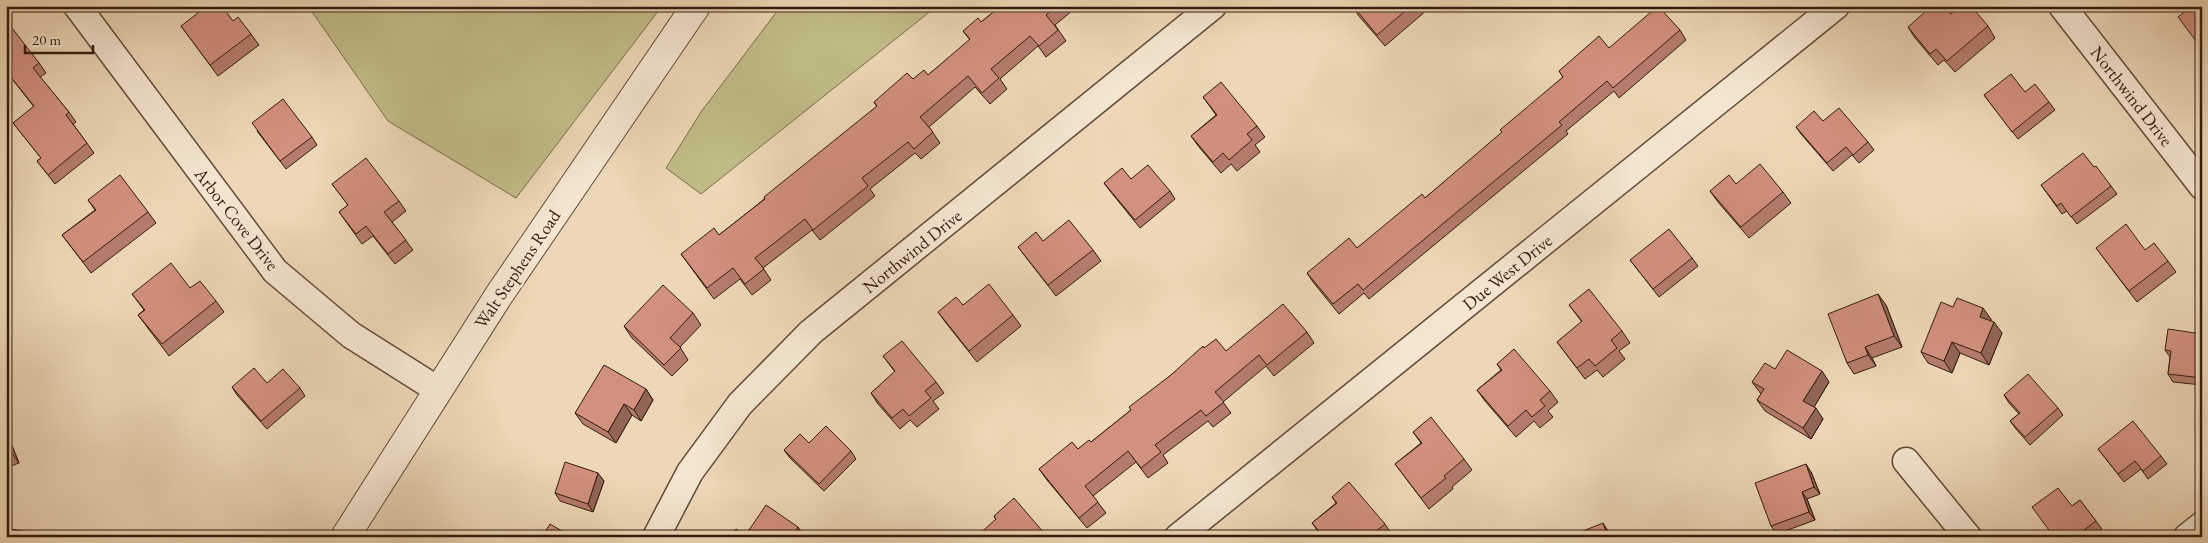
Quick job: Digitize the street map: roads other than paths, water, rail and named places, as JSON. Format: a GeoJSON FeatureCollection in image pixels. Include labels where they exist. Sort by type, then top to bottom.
{"type":"FeatureCollection","features":[{"type":"Feature","properties":{"kind":"street","name":"Arbor Cove Drive"},"geometry":{"type":"LineString","coordinates":[[77,6],[276,271],[351,335],[438,390]]}},
{"type":"Feature","properties":{"kind":"street","name":"Walt Stephens Road"},"geometry":{"type":"LineString","coordinates":[[345,537],[499,295],[696,6]]}},
{"type":"Feature","properties":{"kind":"street","name":"Northwind Drive"},"geometry":{"type":"LineString","coordinates":[[656,537],[690,472],[740,404],[811,332],[1213,6]]}},
{"type":"Feature","properties":{"kind":"street","name":"Due West Drive"},"geometry":{"type":"LineString","coordinates":[[1178,537],[1836,6]]}},
{"type":"Feature","properties":{"kind":"street","name":"Northwind Drive"},"geometry":{"type":"LineString","coordinates":[[2062,6],[2202,186]]}},
{"type":"Feature","properties":{"kind":"street"},"geometry":{"type":"LineString","coordinates":[[1906,461],[1968,537]]}},
{"type":"Feature","properties":{"kind":"street"},"geometry":{"type":"LineString","coordinates":[[2187,537],[2202,525]]}}]}
